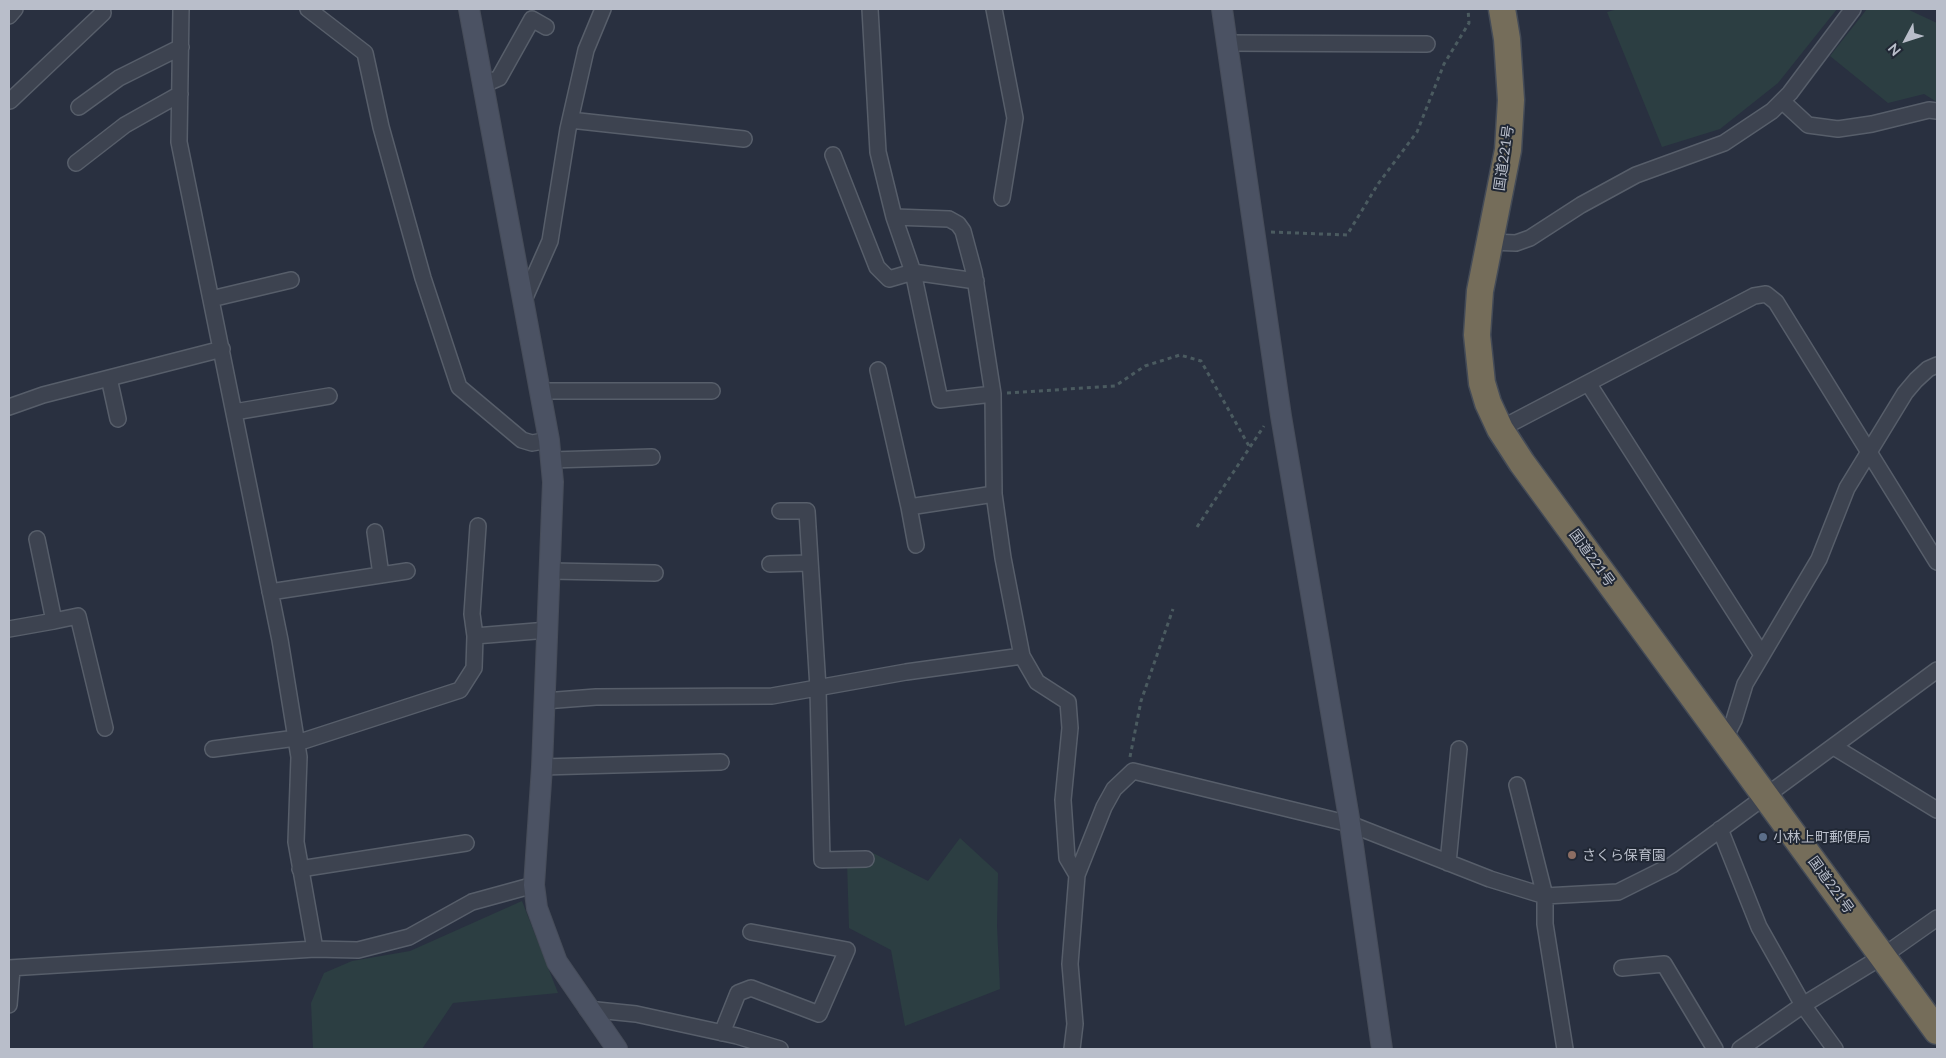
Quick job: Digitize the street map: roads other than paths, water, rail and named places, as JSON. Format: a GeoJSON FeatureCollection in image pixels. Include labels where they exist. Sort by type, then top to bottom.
{"type":"FeatureCollection","features":[{"type":"Feature","properties":{"kind":"highway","name":"国道221号"},"geometry":{"type":"LineString","coordinates":[[1502,9],[1507,39],[1511,100],[1508,150],[1480,291],[1477,335],[1482,383],[1500,429],[1937,1031]]}},
{"type":"Feature","properties":{"kind":"street"},"geometry":{"type":"LineString","coordinates":[[9,16],[15,9]]}},
{"type":"Feature","properties":{"kind":"street"},"geometry":{"type":"LineString","coordinates":[[181,9],[179,142],[270,592],[297,741],[299,757],[296,842],[315,948]]}},
{"type":"Feature","properties":{"kind":"street"},"geometry":{"type":"LineString","coordinates":[[308,9],[364,53],[381,127],[422,278],[459,387],[522,440],[550,450],[652,457]]}},
{"type":"Feature","properties":{"kind":"street"},"geometry":{"type":"LineString","coordinates":[[469,9],[540,391],[554,482],[542,767],[534,885],[537,908],[557,962],[587,1009],[618,1049]]}},
{"type":"Feature","properties":{"kind":"street"},"geometry":{"type":"LineString","coordinates":[[523,302],[550,241],[570,120],[586,50],[604,9]]}},
{"type":"Feature","properties":{"kind":"street"},"geometry":{"type":"LineString","coordinates":[[870,9],[878,152],[894,217],[913,272],[940,400],[993,394]]}},
{"type":"Feature","properties":{"kind":"street"},"geometry":{"type":"LineString","coordinates":[[994,9],[1015,118],[1002,198]]}},
{"type":"Feature","properties":{"kind":"street"},"geometry":{"type":"LineString","coordinates":[[1222,9],[1280,404],[1350,824],[1382,1049]]}},
{"type":"Feature","properties":{"kind":"street"},"geometry":{"type":"LineString","coordinates":[[1490,242],[1516,243],[1530,238],[1581,205],[1636,175],[1724,143],[1782,102],[1853,9]]}},
{"type":"Feature","properties":{"kind":"street"},"geometry":{"type":"LineString","coordinates":[[10,101],[104,10]]}},
{"type":"Feature","properties":{"kind":"street"},"geometry":{"type":"LineString","coordinates":[[483,85],[499,78],[532,19],[546,27]]}},
{"type":"Feature","properties":{"kind":"street"},"geometry":{"type":"LineString","coordinates":[[1227,43],[1427,44]]}},
{"type":"Feature","properties":{"kind":"street"},"geometry":{"type":"LineString","coordinates":[[79,107],[119,78],[181,47]]}},
{"type":"Feature","properties":{"kind":"street"},"geometry":{"type":"LineString","coordinates":[[76,162],[125,125],[180,94]]}},
{"type":"Feature","properties":{"kind":"street"},"geometry":{"type":"LineString","coordinates":[[1782,102],[1808,125],[1838,129],[1872,124],[1929,110],[1937,111]]}},
{"type":"Feature","properties":{"kind":"street"},"geometry":{"type":"LineString","coordinates":[[570,120],[744,139]]}},
{"type":"Feature","properties":{"kind":"street"},"geometry":{"type":"LineString","coordinates":[[833,155],[876,267],[889,279],[913,272],[976,281]]}},
{"type":"Feature","properties":{"kind":"street"},"geometry":{"type":"LineString","coordinates":[[894,217],[949,219],[958,224],[963,231],[976,281],[993,394],[994,494],[1003,558],[1022,656],[1037,682],[1068,702],[1070,728],[1063,800],[1067,858],[1077,875]]}},
{"type":"Feature","properties":{"kind":"street"},"geometry":{"type":"LineString","coordinates":[[211,299],[291,280]]}},
{"type":"Feature","properties":{"kind":"street"},"geometry":{"type":"LineString","coordinates":[[1500,429],[1754,296],[1766,294],[1776,302],[1937,562]]}},
{"type":"Feature","properties":{"kind":"street"},"geometry":{"type":"LineString","coordinates":[[9,407],[43,395],[222,349]]}},
{"type":"Feature","properties":{"kind":"street"},"geometry":{"type":"LineString","coordinates":[[1724,740],[1734,720],[1745,684],[1810,577],[1847,488],[1916,380],[1928,369],[1937,366]]}},
{"type":"Feature","properties":{"kind":"street"},"geometry":{"type":"LineString","coordinates":[[878,370],[916,545]]}},
{"type":"Feature","properties":{"kind":"street"},"geometry":{"type":"LineString","coordinates":[[108,378],[118,419]]}},
{"type":"Feature","properties":{"kind":"street"},"geometry":{"type":"LineString","coordinates":[[1588,383],[1762,655]]}},
{"type":"Feature","properties":{"kind":"street"},"geometry":{"type":"LineString","coordinates":[[540,391],[712,390]]}},
{"type":"Feature","properties":{"kind":"street"},"geometry":{"type":"LineString","coordinates":[[234,412],[329,396]]}},
{"type":"Feature","properties":{"kind":"street"},"geometry":{"type":"LineString","coordinates":[[908,507],[994,494]]}},
{"type":"Feature","properties":{"kind":"street"},"geometry":{"type":"LineString","coordinates":[[780,511],[807,511],[818,688],[822,860],[866,859]]}},
{"type":"Feature","properties":{"kind":"street"},"geometry":{"type":"LineString","coordinates":[[213,749],[297,741],[460,690],[474,668],[475,636],[472,614],[478,526]]}},
{"type":"Feature","properties":{"kind":"street"},"geometry":{"type":"LineString","coordinates":[[375,532],[381,575]]}},
{"type":"Feature","properties":{"kind":"street"},"geometry":{"type":"LineString","coordinates":[[37,539],[54,621]]}},
{"type":"Feature","properties":{"kind":"street"},"geometry":{"type":"LineString","coordinates":[[770,564],[810,563]]}},
{"type":"Feature","properties":{"kind":"street"},"geometry":{"type":"LineString","coordinates":[[270,592],[407,571]]}},
{"type":"Feature","properties":{"kind":"street"},"geometry":{"type":"LineString","coordinates":[[551,571],[655,573]]}},
{"type":"Feature","properties":{"kind":"street"},"geometry":{"type":"LineString","coordinates":[[9,629],[78,616],[105,728]]}},
{"type":"Feature","properties":{"kind":"street"},"geometry":{"type":"LineString","coordinates":[[475,636],[548,630]]}},
{"type":"Feature","properties":{"kind":"street"},"geometry":{"type":"LineString","coordinates":[[544,701],[596,697],[772,696],[906,672],[1022,656]]}},
{"type":"Feature","properties":{"kind":"street"},"geometry":{"type":"LineString","coordinates":[[1072,1049],[1075,1024],[1070,964],[1077,875],[1104,807],[1114,789],[1126,775],[1133,771],[1142,771],[1350,824],[1490,879],[1545,896],[1618,892],[1672,865],[1937,670]]}},
{"type":"Feature","properties":{"kind":"street"},"geometry":{"type":"LineString","coordinates":[[1834,747],[1937,810]]}},
{"type":"Feature","properties":{"kind":"street"},"geometry":{"type":"LineString","coordinates":[[1448,863],[1459,749]]}},
{"type":"Feature","properties":{"kind":"street"},"geometry":{"type":"LineString","coordinates":[[542,767],[721,762]]}},
{"type":"Feature","properties":{"kind":"street"},"geometry":{"type":"LineString","coordinates":[[1517,785],[1545,896],[1545,924],[1565,1049]]}},
{"type":"Feature","properties":{"kind":"street"},"geometry":{"type":"LineString","coordinates":[[1720,829],[1759,927],[1803,1005],[1835,1049]]}},
{"type":"Feature","properties":{"kind":"street"},"geometry":{"type":"LineString","coordinates":[[300,869],[466,843]]}},
{"type":"Feature","properties":{"kind":"street"},"geometry":{"type":"LineString","coordinates":[[9,1005],[10,968],[315,948],[358,950],[409,937],[472,902],[534,885]]}},
{"type":"Feature","properties":{"kind":"street"},"geometry":{"type":"LineString","coordinates":[[1740,1049],[1803,1005],[1883,956],[1937,918]]}},
{"type":"Feature","properties":{"kind":"street"},"geometry":{"type":"LineString","coordinates":[[722,1033],[738,992],[750,988],[819,1014],[846,950],[751,932]]}},
{"type":"Feature","properties":{"kind":"street"},"geometry":{"type":"LineString","coordinates":[[1622,968],[1664,964],[1715,1049]]}},
{"type":"Feature","properties":{"kind":"street"},"geometry":{"type":"LineString","coordinates":[[587,1009],[636,1014],[722,1033],[780,1049]]}},
{"type":"Feature","properties":{"kind":"place","name":"小林上町郵便局"},"geometry":{"type":"Point","coordinates":[1763,837]}},
{"type":"Feature","properties":{"kind":"place","name":"さくら保育園"},"geometry":{"type":"Point","coordinates":[1572,855]}}]}
